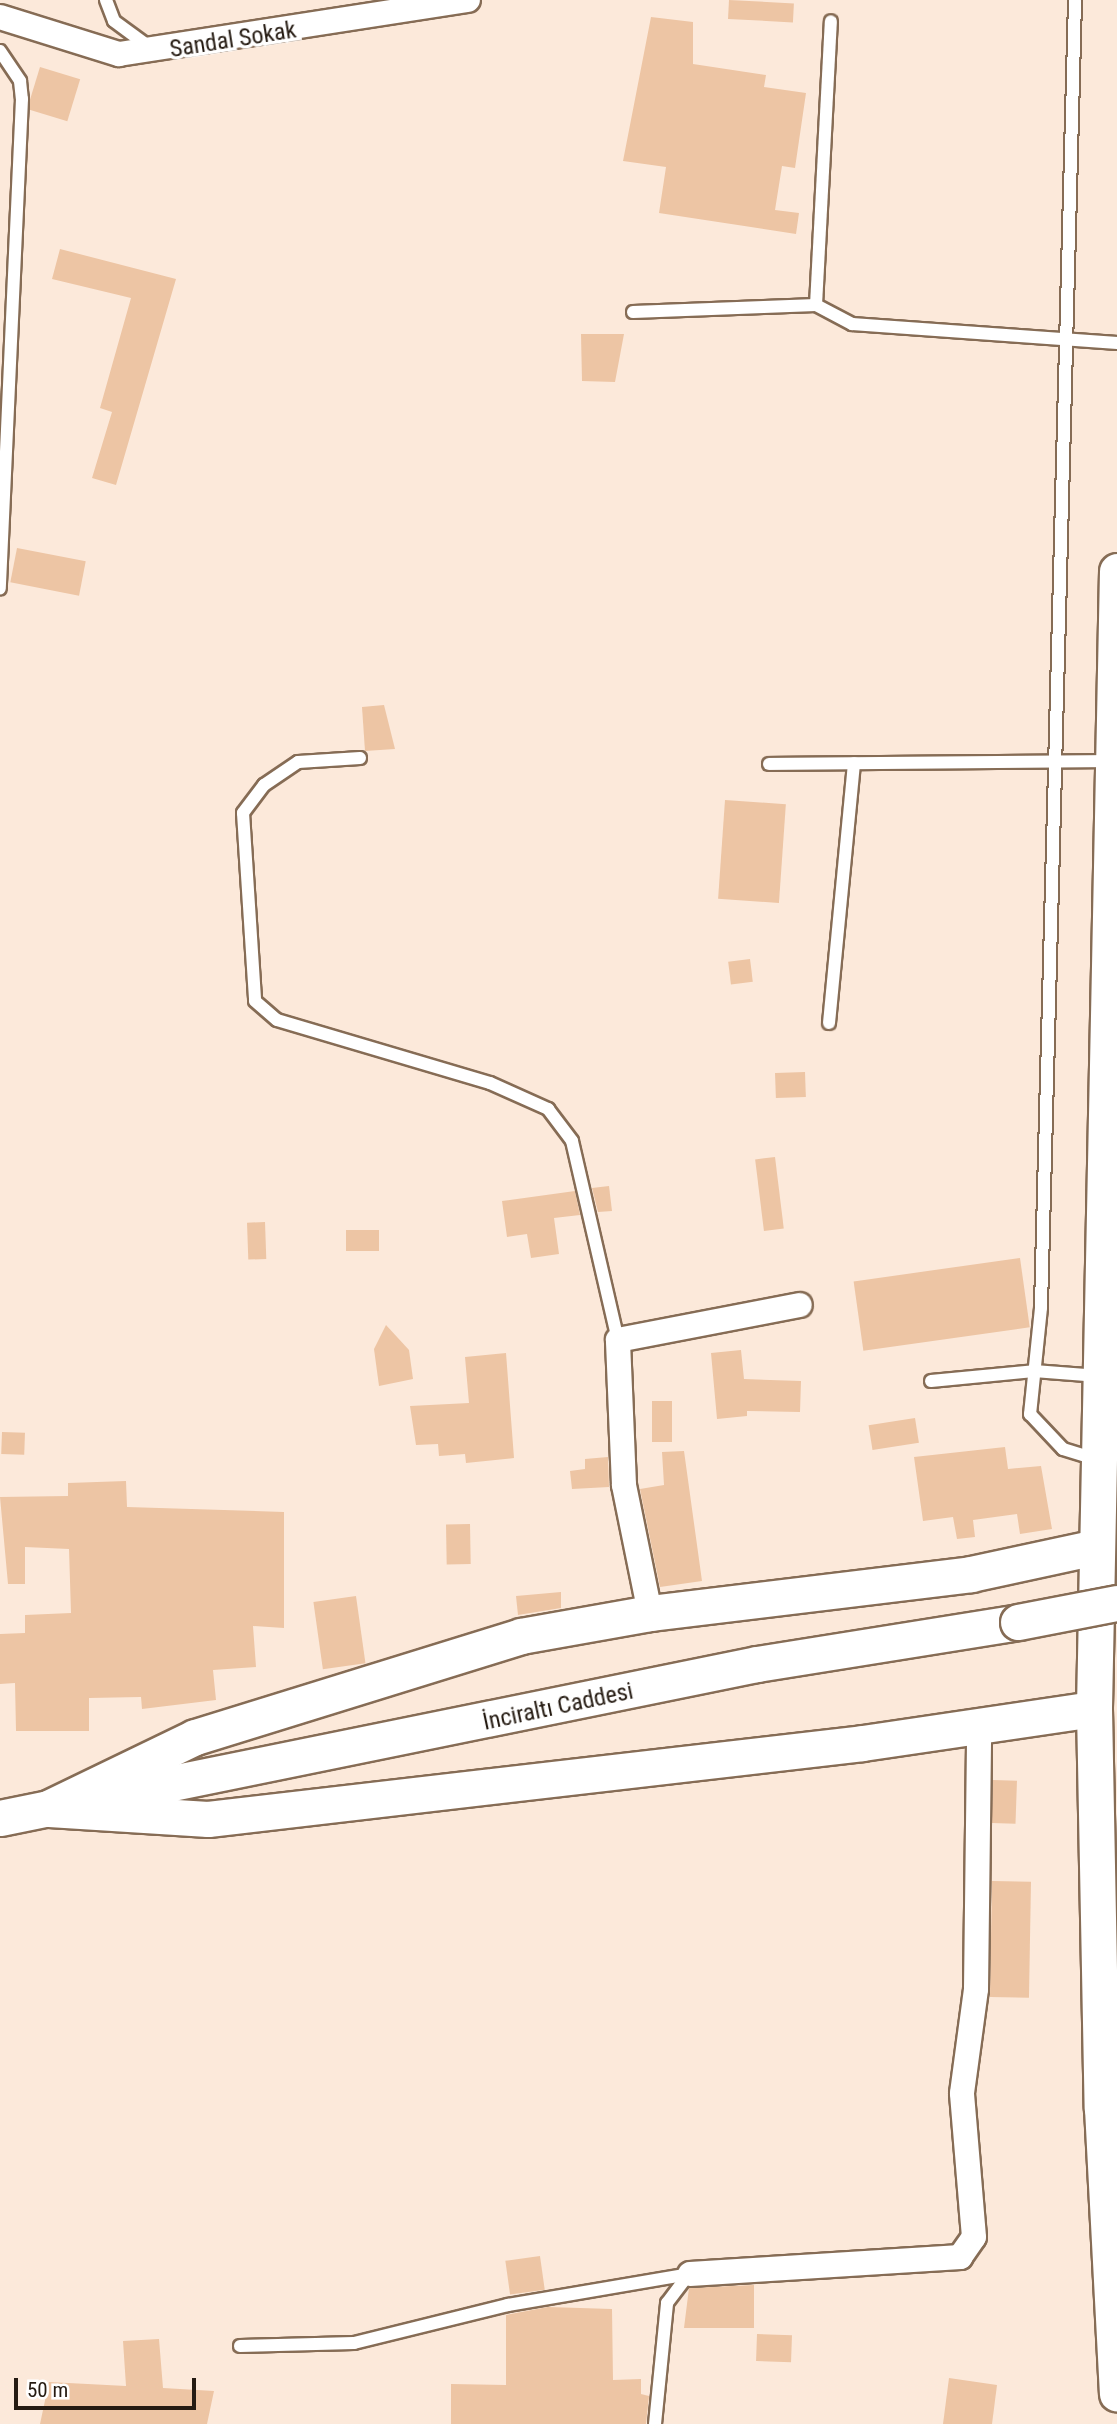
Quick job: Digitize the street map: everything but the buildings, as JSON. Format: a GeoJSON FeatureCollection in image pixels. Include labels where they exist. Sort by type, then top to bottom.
{"type":"FeatureCollection","features":[{"type":"Feature","properties":{"kind":"main road"},"geometry":{"type":"LineString","coordinates":[[1117,571],[1110,761],[1094,1709],[1102,2108],[1117,2394]]}},
{"type":"Feature","properties":{"kind":"main road"},"geometry":{"type":"LineString","coordinates":[[46,1809],[195,1737],[521,1636],[650,1613],[971,1574],[1096,1547]]}},
{"type":"Feature","properties":{"kind":"main road","name":"İnciraltı Caddesi"},"geometry":{"type":"LineString","coordinates":[[0,1818],[757,1664],[1117,1603]]}},
{"type":"Feature","properties":{"kind":"main road"},"geometry":{"type":"LineString","coordinates":[[46,1809],[208,1819],[979,1726],[1094,1709]]}},
{"type":"Feature","properties":{"kind":"street","name":"Sandal Sokak"},"geometry":{"type":"LineString","coordinates":[[0,17],[119,54],[163,52],[468,0]]}},
{"type":"Feature","properties":{"kind":"street"},"geometry":{"type":"LineString","coordinates":[[650,1613],[624,1485],[618,1340],[800,1305]]}},
{"type":"Feature","properties":{"kind":"street"},"geometry":{"type":"LineString","coordinates":[[690,2273],[960,2257],[974,2237],[962,2093],[975,1989],[979,1726]]}},
{"type":"Feature","properties":{"kind":"lane"},"geometry":{"type":"LineString","coordinates":[[106,0],[114,21],[134,39],[163,52]]}},
{"type":"Feature","properties":{"kind":"lane"},"geometry":{"type":"LineString","coordinates":[[1075,0],[1055,762],[1034,1371],[1030,1414],[1063,1449],[1098,1461]]}},
{"type":"Feature","properties":{"kind":"lane"},"geometry":{"type":"LineString","coordinates":[[816,305],[831,22]]}},
{"type":"Feature","properties":{"kind":"lane"},"geometry":{"type":"LineString","coordinates":[[0,51],[20,81],[22,99],[0,589]]}},
{"type":"Feature","properties":{"kind":"lane"},"geometry":{"type":"LineString","coordinates":[[633,312],[816,305],[852,324],[1117,343]]}},
{"type":"Feature","properties":{"kind":"lane"},"geometry":{"type":"LineString","coordinates":[[360,758],[298,762],[264,785],[243,813],[255,1001],[277,1020],[465,1074],[548,1109],[572,1141],[618,1340]]}},
{"type":"Feature","properties":{"kind":"lane"},"geometry":{"type":"LineString","coordinates":[[769,764],[1110,761]]}},
{"type":"Feature","properties":{"kind":"lane"},"geometry":{"type":"LineString","coordinates":[[829,1023],[855,763]]}},
{"type":"Feature","properties":{"kind":"lane"},"geometry":{"type":"LineString","coordinates":[[931,1381],[1034,1371],[1099,1376]]}},
{"type":"Feature","properties":{"kind":"lane"},"geometry":{"type":"LineString","coordinates":[[240,2346],[354,2343],[508,2305],[690,2273]]}},
{"type":"Feature","properties":{"kind":"lane"},"geometry":{"type":"LineString","coordinates":[[655,2424],[667,2303],[690,2273]]}}]}
